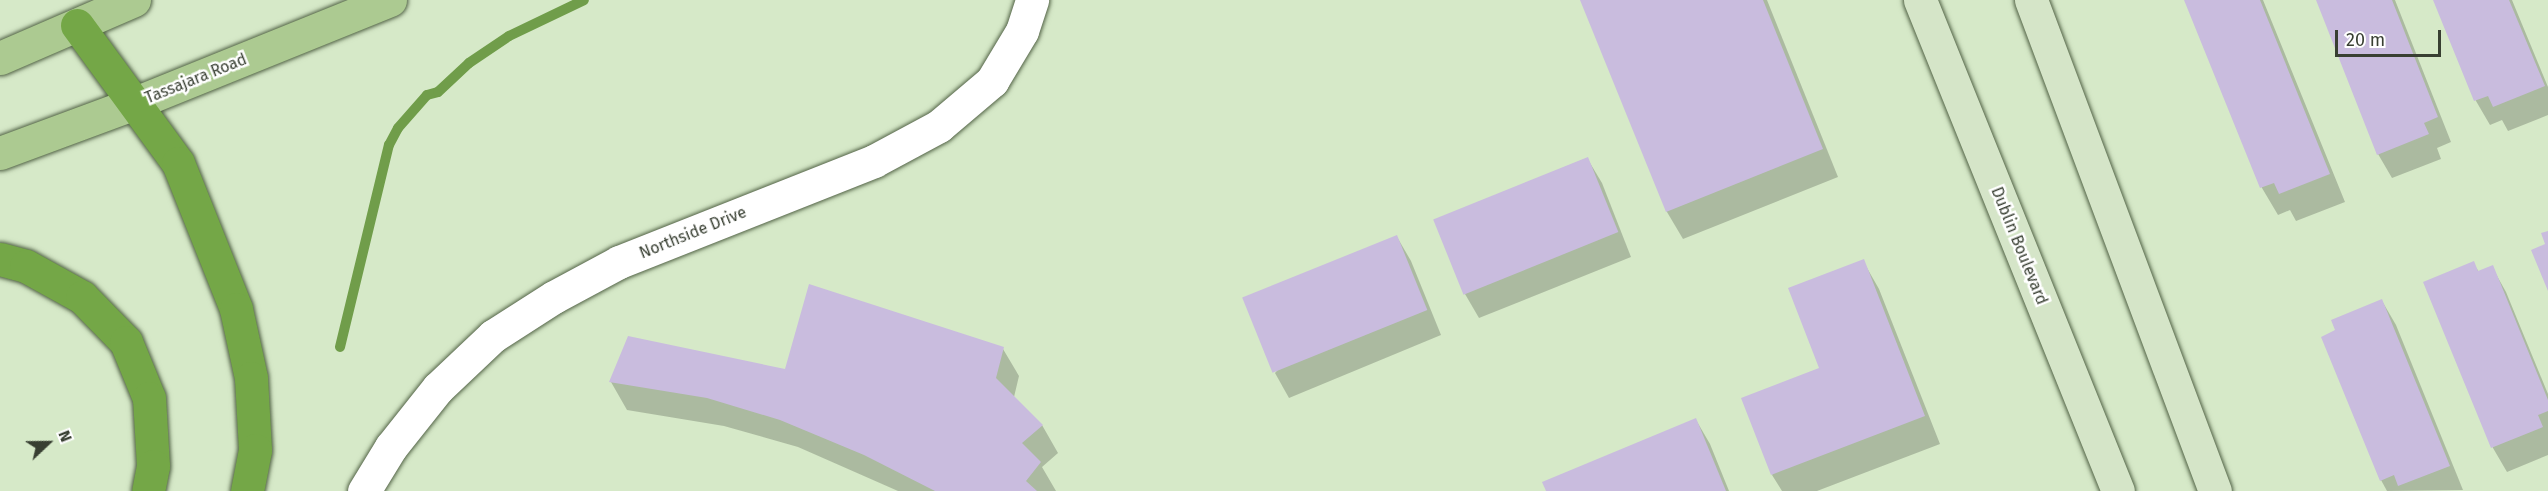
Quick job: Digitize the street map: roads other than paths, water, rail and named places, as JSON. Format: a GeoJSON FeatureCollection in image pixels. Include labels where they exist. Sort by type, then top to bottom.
{"type":"FeatureCollection","features":[{"type":"Feature","properties":{"kind":"highway"},"geometry":{"type":"LineString","coordinates":[[77,25],[178,163],[236,309],[251,378],[255,450],[247,491]]}},
{"type":"Feature","properties":{"kind":"highway"},"geometry":{"type":"LineString","coordinates":[[0,259],[27,266],[82,297],[126,342],[149,398],[153,465],[148,491]]}},
{"type":"Feature","properties":{"kind":"main road"},"geometry":{"type":"LineString","coordinates":[[0,58],[134,0]]}},
{"type":"Feature","properties":{"kind":"main road","name":"Tassajara Road"},"geometry":{"type":"LineString","coordinates":[[0,153],[135,103],[390,0]]}},
{"type":"Feature","properties":{"kind":"main road","name":"Dublin Boulevard"},"geometry":{"type":"LineString","coordinates":[[1920,0],[2118,491]]}},
{"type":"Feature","properties":{"kind":"main road"},"geometry":{"type":"LineString","coordinates":[[2031,0],[2215,491]]}},
{"type":"Feature","properties":{"kind":"street","name":"Northside Drive"},"geometry":{"type":"LineString","coordinates":[[364,491],[390,447],[438,388],[493,336],[554,297],[619,262],[874,160],[939,126],[992,81],[1022,31],[1032,0]]}},
{"type":"Feature","properties":{"kind":"waterway"},"geometry":{"type":"LineString","coordinates":[[340,347],[389,145],[398,128],[427,95],[438,92],[469,63],[509,36],[584,0]]}}]}
